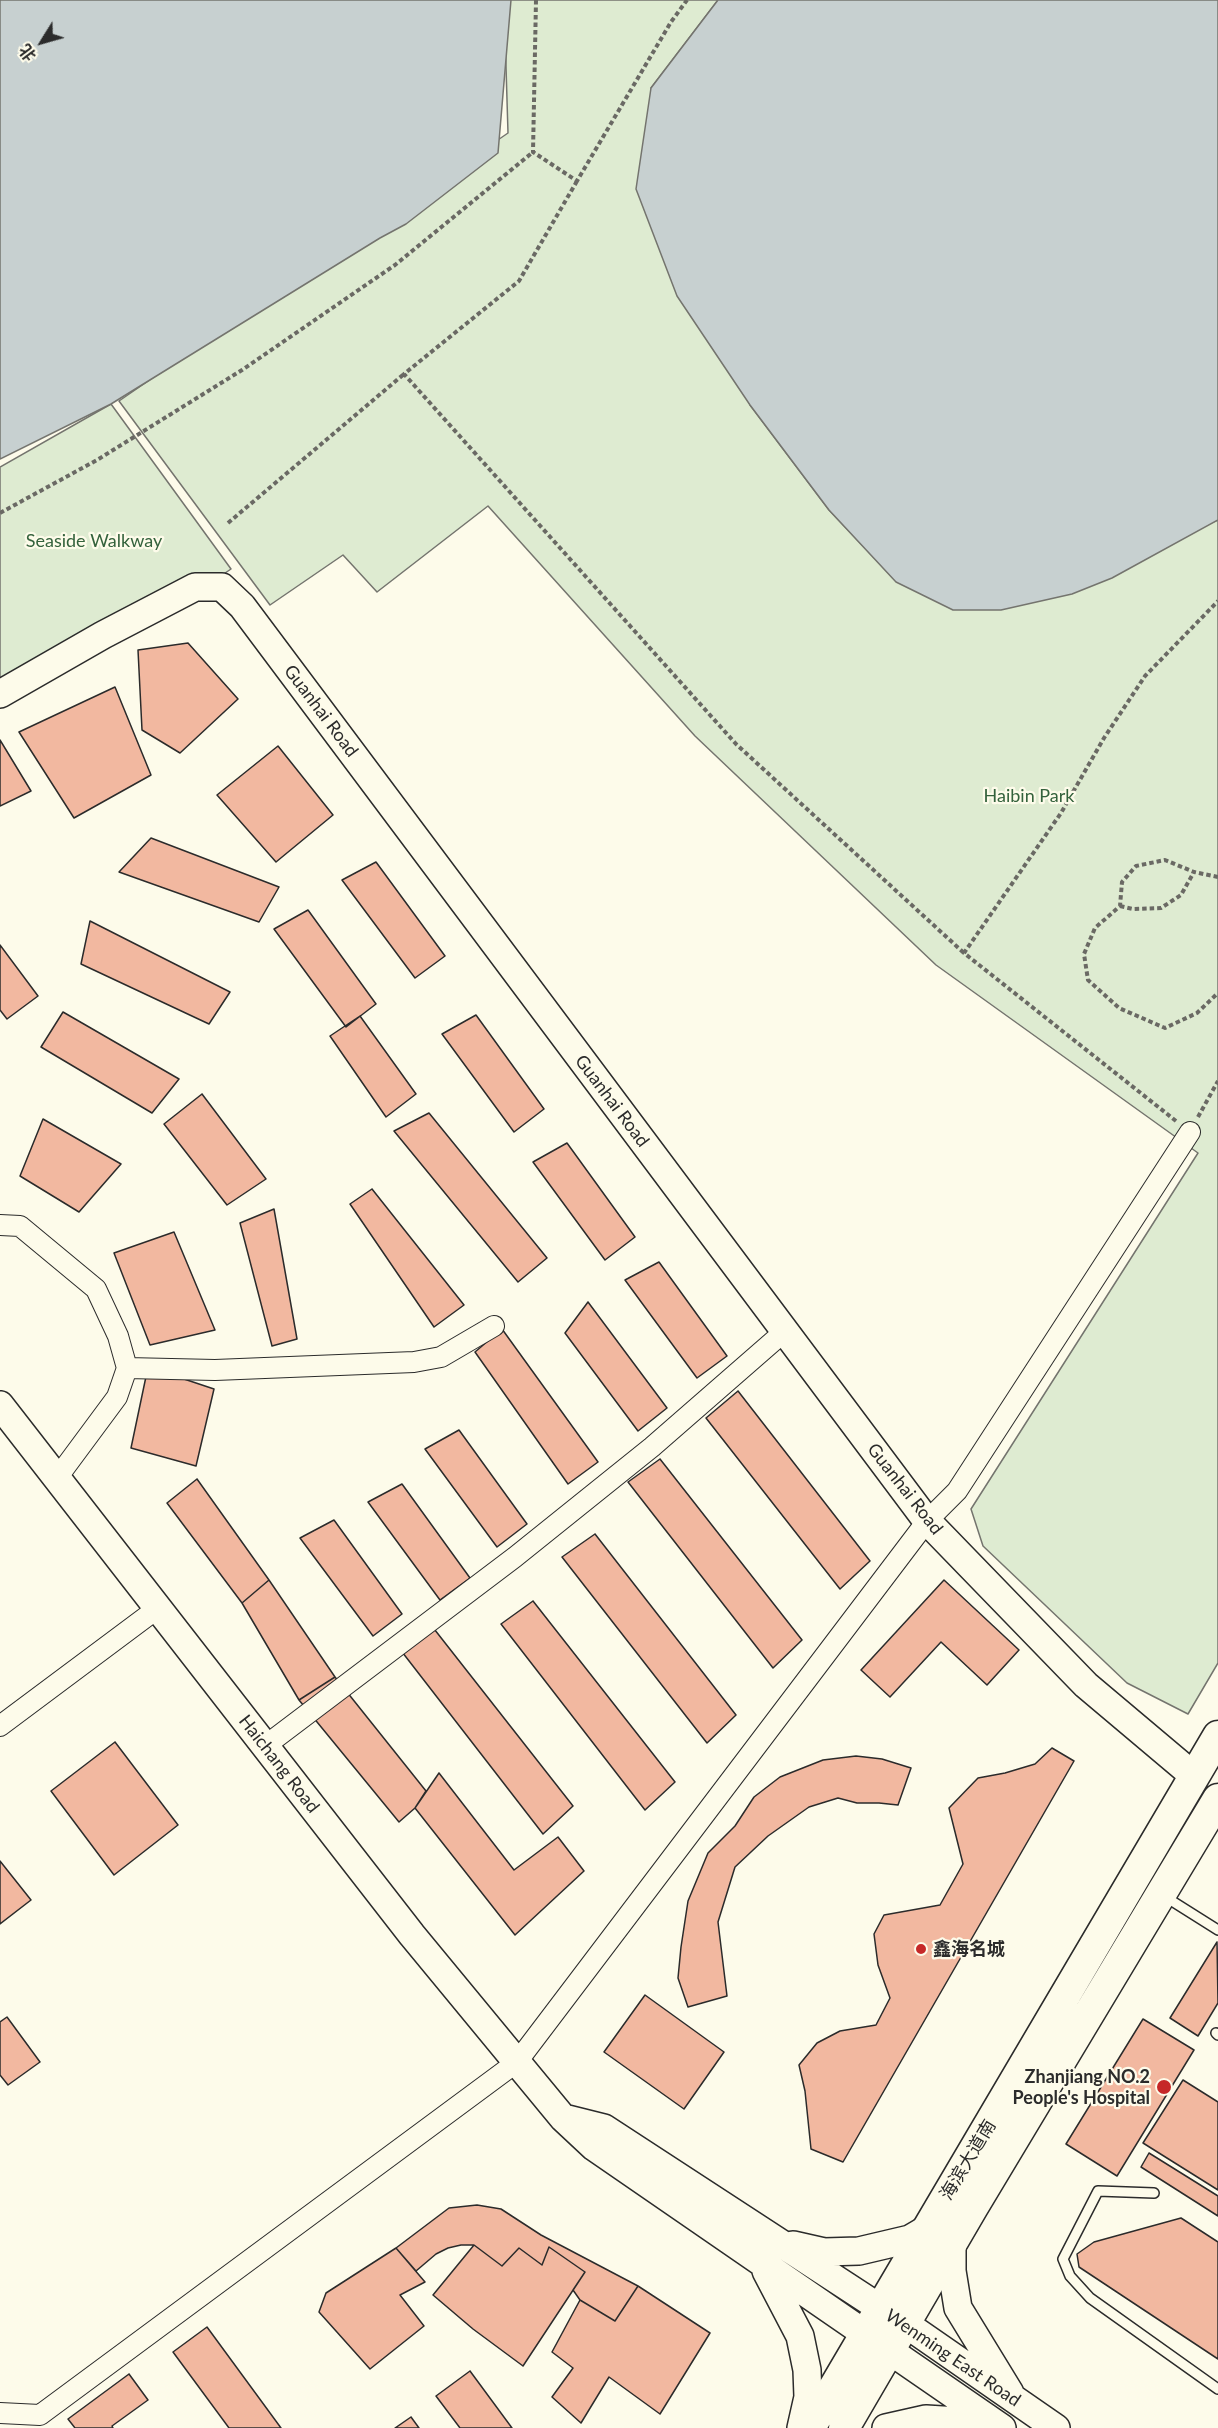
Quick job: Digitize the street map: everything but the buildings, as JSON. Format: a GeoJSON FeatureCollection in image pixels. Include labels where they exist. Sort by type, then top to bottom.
{"type":"FeatureCollection","features":[{"type":"Feature","properties":{"kind":"main road","name":"海滨大道南"},"geometry":{"type":"LineString","coordinates":[[844,2428],[906,2323],[940,2236],[1218,1736]]}},
{"type":"Feature","properties":{"kind":"main road","name":"海滨大道南"},"geometry":{"type":"LineString","coordinates":[[810,2428],[864,2335],[886,2302],[940,2236],[1161,1894],[1218,1799]]}},
{"type":"Feature","properties":{"kind":"street","name":"Guanhai Road"},"geometry":{"type":"LineString","coordinates":[[0,694],[195,586],[222,587],[242,606],[927,1521],[1086,1685],[1194,1776]]}},
{"type":"Feature","properties":{"kind":"street"},"geometry":{"type":"LineString","coordinates":[[0,2413],[40,2415],[517,2062],[927,1521],[957,1491],[1190,1132]]}},
{"type":"Feature","properties":{"kind":"street"},"geometry":{"type":"LineString","coordinates":[[0,1225],[20,1226],[96,1288],[118,1336],[127,1368],[117,1396],[57,1478]]}},
{"type":"Feature","properties":{"kind":"street"},"geometry":{"type":"LineString","coordinates":[[127,1368],[215,1370],[414,1362],[441,1357],[494,1326]]}},
{"type":"Feature","properties":{"kind":"street"},"geometry":{"type":"LineString","coordinates":[[265,1746],[515,1557],[652,1447],[785,1331]]}},
{"type":"Feature","properties":{"kind":"street","name":"Haichang Road"},"geometry":{"type":"LineString","coordinates":[[0,1405],[412,1935],[563,2118],[594,2147],[760,2262]]}},
{"type":"Feature","properties":{"kind":"street"},"geometry":{"type":"LineString","coordinates":[[0,1726],[158,1608]]}},
{"type":"Feature","properties":{"kind":"street","name":"Wenming East Road"},"geometry":{"type":"LineString","coordinates":[[563,2118],[604,2128],[778,2242],[886,2302],[906,2323],[1056,2428]]}},
{"type":"Feature","properties":{"kind":"street"},"geometry":{"type":"LineString","coordinates":[[778,2242],[824,2253],[859,2251],[940,2236],[952,2271],[958,2308],[1014,2399]]}},
{"type":"Feature","properties":{"kind":"street"},"geometry":{"type":"LineString","coordinates":[[760,2262],[779,2293],[800,2336],[807,2370],[808,2397],[801,2428]]}},
{"type":"Feature","properties":{"kind":"street","name":"Wenming East Road"},"geometry":{"type":"LineString","coordinates":[[760,2262],[999,2426]]}},
{"type":"Feature","properties":{"kind":"street"},"geometry":{"type":"LineString","coordinates":[[886,2428],[926,2419],[999,2426]]}},
{"type":"Feature","properties":{"kind":"lane"},"geometry":{"type":"LineString","coordinates":[[1161,1894],[1218,1930]]}},
{"type":"Feature","properties":{"kind":"lane"},"geometry":{"type":"LineString","coordinates":[[1154,2193],[1098,2191],[1063,2259],[1070,2276],[1090,2298],[1218,2389]]}},
{"type":"Feature","properties":{"kind":"path"},"geometry":{"type":"LineString","coordinates":[[0,513],[97,460],[242,370],[395,265],[533,152],[536,0]]}},
{"type":"Feature","properties":{"kind":"path"},"geometry":{"type":"LineString","coordinates":[[228,523],[404,374],[519,281],[671,22],[687,0]]}},
{"type":"Feature","properties":{"kind":"path"},"geometry":{"type":"LineString","coordinates":[[533,152],[578,181]]}},
{"type":"Feature","properties":{"kind":"path"},"geometry":{"type":"LineString","coordinates":[[404,374],[736,744],[964,953],[1190,1132],[1218,1081]]}},
{"type":"Feature","properties":{"kind":"path"},"geometry":{"type":"LineString","coordinates":[[964,953],[1060,813],[1104,738],[1145,676],[1218,601]]}},
{"type":"Feature","properties":{"kind":"path"},"geometry":{"type":"LineString","coordinates":[[1218,877],[1194,872],[1165,860],[1136,866],[1122,882],[1120,906],[1095,928],[1084,954],[1088,980],[1119,1008],[1165,1028],[1197,1012],[1218,993]]}},
{"type":"Feature","properties":{"kind":"path"},"geometry":{"type":"LineString","coordinates":[[1120,906],[1133,909],[1161,908],[1181,895],[1194,872]]}},
{"type":"Feature","properties":{"kind":"green space","name":"Haibin Park"},"geometry":{"type":"Polygon","coordinates":[[[504,0],[718,0],[651,88],[750,405],[829,510],[896,581],[1206,525],[1218,520],[1218,1663],[1188,1714],[1127,1683],[983,1546],[971,1509],[1198,1153],[936,965],[695,736],[488,506],[377,592],[343,555],[270,605],[119,401],[508,133],[504,0]]]}},
{"type":"Feature","properties":{"kind":"green space","name":"Seaside Walkway"},"geometry":{"type":"Polygon","coordinates":[[[111,404],[231,569],[193,595],[0,697],[0,467],[111,404]]]}},
{"type":"Feature","properties":{"kind":"shaded area"},"geometry":{"type":"Polygon","coordinates":[[[0,0],[511,0],[498,153],[406,224],[111,404],[0,459],[0,0]]]}},
{"type":"Feature","properties":{"kind":"shaded area"},"geometry":{"type":"Polygon","coordinates":[[[718,0],[1218,0],[1218,520],[1112,578],[1072,594],[1001,610],[953,610],[896,582],[829,510],[750,405],[677,296],[636,189],[651,88],[718,0]]]}},
{"type":"Feature","properties":{"kind":"place","name":"鑫海名城"},"geometry":{"type":"Point","coordinates":[921,1949]}},
{"type":"Feature","properties":{"kind":"place","name":"Zhanjiang NO.2 People's Hospital"},"geometry":{"type":"Point","coordinates":[1164,2087]}}]}
